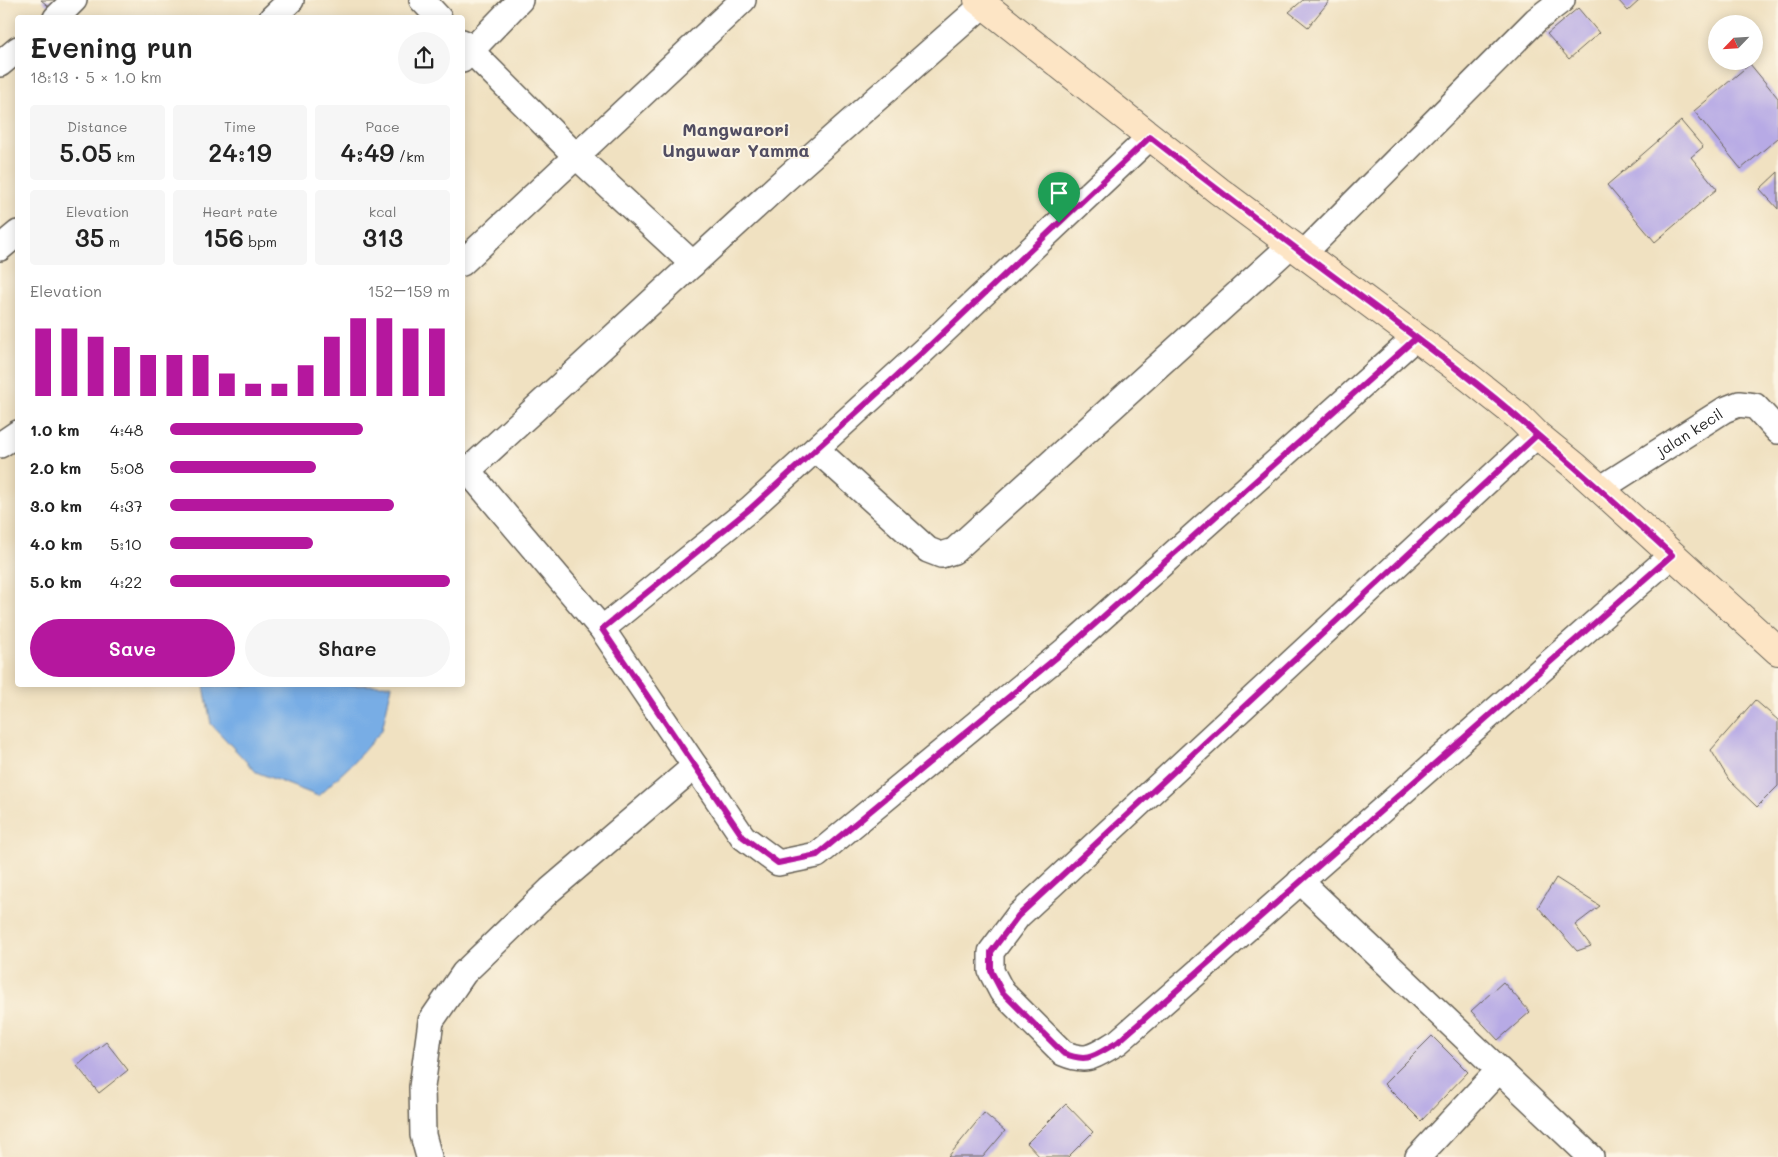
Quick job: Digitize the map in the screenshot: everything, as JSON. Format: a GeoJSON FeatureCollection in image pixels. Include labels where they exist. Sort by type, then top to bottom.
{"type":"FeatureCollection","features":[{"type":"Feature","properties":{"kind":"street"},"geometry":{"type":"LineString","coordinates":[[59,15],[74,0]]}},
{"type":"Feature","properties":{"kind":"street"},"geometry":{"type":"LineString","coordinates":[[275,15],[291,0]]}},
{"type":"Feature","properties":{"kind":"street"},"geometry":{"type":"LineString","coordinates":[[422,0],[436,15]]}},
{"type":"Feature","properties":{"kind":"street"},"geometry":{"type":"LineString","coordinates":[[520,0],[465,51],[693,264]]}},
{"type":"Feature","properties":{"kind":"street"},"geometry":{"type":"LineString","coordinates":[[465,260],[743,0]]}},
{"type":"Feature","properties":{"kind":"street"},"geometry":{"type":"LineString","coordinates":[[816,449],[928,550],[941,555],[954,551],[1297,249],[1536,20],[1562,0]]}},
{"type":"Feature","properties":{"kind":"street"},"geometry":{"type":"LineString","coordinates":[[1416,338],[1068,648],[817,855],[778,863],[743,837],[602,629],[465,474],[980,2],[1219,191],[1416,338],[1497,400],[1600,489],[1778,651]]}},
{"type":"Feature","properties":{"kind":"street"},"geometry":{"type":"LineString","coordinates":[[0,64],[15,52]]}},
{"type":"Feature","properties":{"kind":"street"},"geometry":{"type":"LineString","coordinates":[[602,629],[751,508],[923,352],[1150,137]]}},
{"type":"Feature","properties":{"kind":"street"},"geometry":{"type":"LineString","coordinates":[[0,248],[15,236]]}},
{"type":"Feature","properties":{"kind":"street","name":"jalan kecil"},"geometry":{"type":"LineString","coordinates":[[1600,489],[1724,410],[1739,404],[1756,406],[1778,431]]}},
{"type":"Feature","properties":{"kind":"street"},"geometry":{"type":"LineString","coordinates":[[0,444],[15,435]]}},
{"type":"Feature","properties":{"kind":"street"},"geometry":{"type":"LineString","coordinates":[[1537,435],[1018,916],[991,952],[991,971],[1002,992],[1063,1053],[1076,1058],[1088,1059],[1118,1042],[1672,555]]}},
{"type":"Feature","properties":{"kind":"street"},"geometry":{"type":"LineString","coordinates":[[429,1157],[423,1134],[422,1087],[431,1020],[464,972],[550,890],[695,766]]}},
{"type":"Feature","properties":{"kind":"street"},"geometry":{"type":"LineString","coordinates":[[1300,881],[1592,1157]]}},
{"type":"Feature","properties":{"kind":"street"},"geometry":{"type":"LineString","coordinates":[[1418,1157],[1499,1070]]}},
{"type":"Feature","properties":{"kind":"water"},"geometry":{"type":"Polygon","coordinates":[[[204,687],[392,687],[382,730],[352,764],[318,796],[256,772],[211,724],[204,687]]]}},
{"type":"Feature","properties":{"kind":"building"},"geometry":{"type":"Polygon","coordinates":[[[41,0],[70,0],[58,14],[41,0]]]}},
{"type":"Feature","properties":{"kind":"building"},"geometry":{"type":"Polygon","coordinates":[[[1303,0],[1330,0],[1308,27],[1289,12],[1303,0]]]}},
{"type":"Feature","properties":{"kind":"building"},"geometry":{"type":"Polygon","coordinates":[[[1618,0],[1640,0],[1628,11],[1618,0]]]}},
{"type":"Feature","properties":{"kind":"building"},"geometry":{"type":"Polygon","coordinates":[[[1578,8],[1599,33],[1569,59],[1547,34],[1578,8]]]}},
{"type":"Feature","properties":{"kind":"building"},"geometry":{"type":"Polygon","coordinates":[[[1743,70],[1755,70],[1778,98],[1778,138],[1741,169],[1694,111],[1743,70]]]}},
{"type":"Feature","properties":{"kind":"building"},"geometry":{"type":"Polygon","coordinates":[[[1681,121],[1703,147],[1691,157],[1717,189],[1655,242],[1607,185],[1681,121]]]}},
{"type":"Feature","properties":{"kind":"building"},"geometry":{"type":"Polygon","coordinates":[[[1778,172],[1778,209],[1760,189],[1778,172]]]}},
{"type":"Feature","properties":{"kind":"building"},"geometry":{"type":"Polygon","coordinates":[[[1755,700],[1778,720],[1778,786],[1757,807],[1729,780],[1711,750],[1755,700]]]}},
{"type":"Feature","properties":{"kind":"building"},"geometry":{"type":"Polygon","coordinates":[[[1556,878],[1600,906],[1575,925],[1591,946],[1577,951],[1538,907],[1556,878]]]}},
{"type":"Feature","properties":{"kind":"building"},"geometry":{"type":"Polygon","coordinates":[[[1503,982],[1530,1012],[1498,1040],[1471,1011],[1503,982]]]}},
{"type":"Feature","properties":{"kind":"building"},"geometry":{"type":"Polygon","coordinates":[[[1432,1036],[1468,1072],[1421,1121],[1384,1084],[1432,1036]]]}},
{"type":"Feature","properties":{"kind":"building"},"geometry":{"type":"Polygon","coordinates":[[[106,1042],[128,1070],[99,1093],[77,1066],[106,1042]]]}},
{"type":"Feature","properties":{"kind":"building"},"geometry":{"type":"Polygon","coordinates":[[[1066,1104],[1093,1132],[1068,1157],[1040,1157],[1027,1143],[1066,1104]]]}},
{"type":"Feature","properties":{"kind":"building"},"geometry":{"type":"Polygon","coordinates":[[[984,1113],[1005,1131],[983,1157],[948,1157],[984,1113]]]}},
{"type":"Feature","properties":{"kind":"district","name":"Mangwarori Unguwar Yamma"},"geometry":{"type":"Point","coordinates":[736,139]}},
{"type":"Feature","properties":{"kind":"route"},"geometry":{"type":"LineString","coordinates":[[1059,223],[923,352],[751,508],[602,629],[743,837],[778,863],[817,855],[1018,690],[1068,648],[1416,338],[1461,371],[1519,418],[1575,466],[1672,555],[1118,1042],[1088,1059],[1076,1058],[1063,1053],[1002,992],[991,971],[991,952],[1018,916],[1537,435],[1461,371],[1219,191],[1150,137],[1059,223]]}}]}
